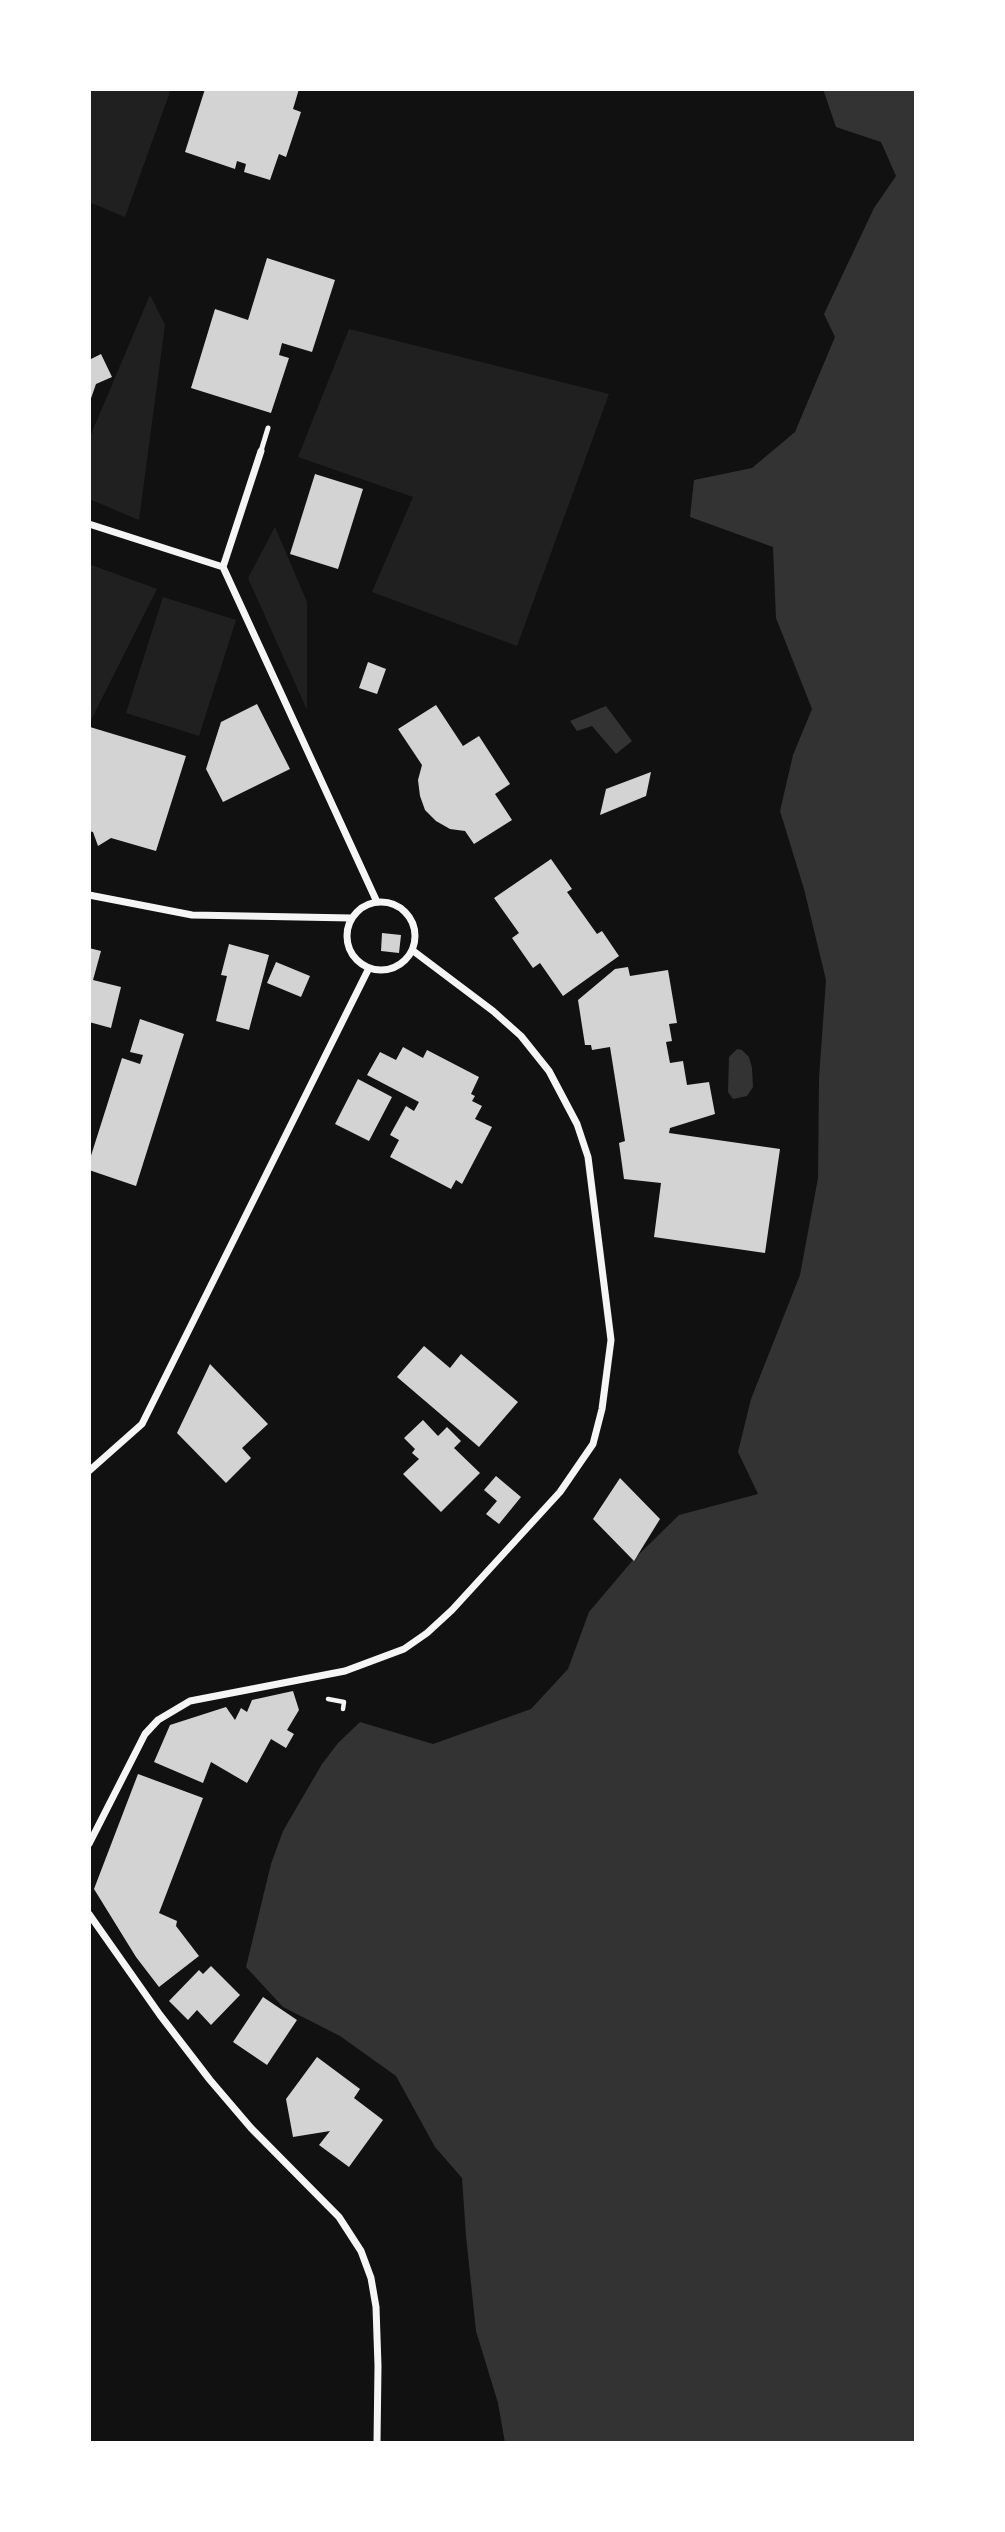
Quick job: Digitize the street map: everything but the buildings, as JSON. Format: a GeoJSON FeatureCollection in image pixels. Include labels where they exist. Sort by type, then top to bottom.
{"type":"FeatureCollection","features":[{"type":"Feature","properties":{"kind":"street"},"geometry":{"type":"LineString","coordinates":[[261,450],[223,567],[377,902]]}},
{"type":"Feature","properties":{"kind":"street"},"geometry":{"type":"LineString","coordinates":[[89,524],[223,567]]}},
{"type":"Feature","properties":{"kind":"street"},"geometry":{"type":"LineString","coordinates":[[89,895],[192,915],[351,918]]}},
{"type":"Feature","properties":{"kind":"street"},"geometry":{"type":"LineString","coordinates":[[377,902],[391,903],[402,908],[411,919],[415,931],[412,950],[401,965],[389,970],[369,968],[355,959],[349,950],[347,929],[351,918],[367,904],[377,902]]}},
{"type":"Feature","properties":{"kind":"street"},"geometry":{"type":"LineString","coordinates":[[89,1844],[145,1734],[158,1720],[190,1700],[345,1671],[404,1649],[452,1610],[560,1492],[593,1444],[602,1409],[611,1340],[588,1157],[577,1124],[549,1071],[521,1036],[493,1011],[412,950]]}},
{"type":"Feature","properties":{"kind":"street"},"geometry":{"type":"LineString","coordinates":[[89,1471],[142,1424],[369,968]]}},
{"type":"Feature","properties":{"kind":"street"},"geometry":{"type":"LineString","coordinates":[[89,1914],[160,2015],[211,2080],[251,2128],[339,2217],[361,2251],[371,2278],[376,2307],[377,2443]]}},
{"type":"Feature","properties":{"kind":"lane"},"geometry":{"type":"LineString","coordinates":[[261,450],[268,428]]}},
{"type":"Feature","properties":{"kind":"shaded area"},"geometry":{"type":"Polygon","coordinates":[[[89,89],[171,89],[125,217],[89,202],[89,89]]]}},
{"type":"Feature","properties":{"kind":"shaded area"},"geometry":{"type":"Polygon","coordinates":[[[823,89],[916,89],[916,2443],[505,2443],[498,2403],[476,2331],[462,2178],[435,2147],[396,2076],[340,2036],[283,2007],[246,1967],[271,1864],[283,1831],[322,1764],[338,1743],[360,1722],[433,1744],[531,1709],[568,1669],[589,1612],[633,1560],[679,1515],[758,1494],[738,1452],[751,1399],[800,1275],[818,1178],[819,1078],[826,980],[804,889],[780,811],[793,755],[812,709],[776,618],[773,547],[690,517],[694,480],[752,468],[795,432],[835,337],[824,314],[874,208],[896,176],[881,142],[836,127],[823,89]]]}},
{"type":"Feature","properties":{"kind":"shaded area"},"geometry":{"type":"Polygon","coordinates":[[[150,295],[165,325],[139,520],[89,499],[89,439],[150,295]]]}},
{"type":"Feature","properties":{"kind":"shaded area"},"geometry":{"type":"Polygon","coordinates":[[[349,329],[609,394],[517,646],[372,592],[413,497],[298,457],[349,329]]]}},
{"type":"Feature","properties":{"kind":"shaded area"},"geometry":{"type":"Polygon","coordinates":[[[275,527],[307,602],[307,710],[248,578],[275,527]]]}},
{"type":"Feature","properties":{"kind":"shaded area"},"geometry":{"type":"Polygon","coordinates":[[[89,564],[157,589],[89,724],[89,564]]]}},
{"type":"Feature","properties":{"kind":"shaded area"},"geometry":{"type":"Polygon","coordinates":[[[163,597],[236,620],[199,736],[126,713],[163,597]]]}},
{"type":"Feature","properties":{"kind":"shaded area"},"geometry":{"type":"Polygon","coordinates":[[[606,706],[632,741],[616,754],[592,726],[577,731],[570,721],[606,706]]]}},
{"type":"Feature","properties":{"kind":"shaded area"},"geometry":{"type":"Polygon","coordinates":[[[737,1049],[749,1057],[753,1087],[747,1096],[733,1099],[728,1092],[729,1057],[737,1049]]]}}]}
